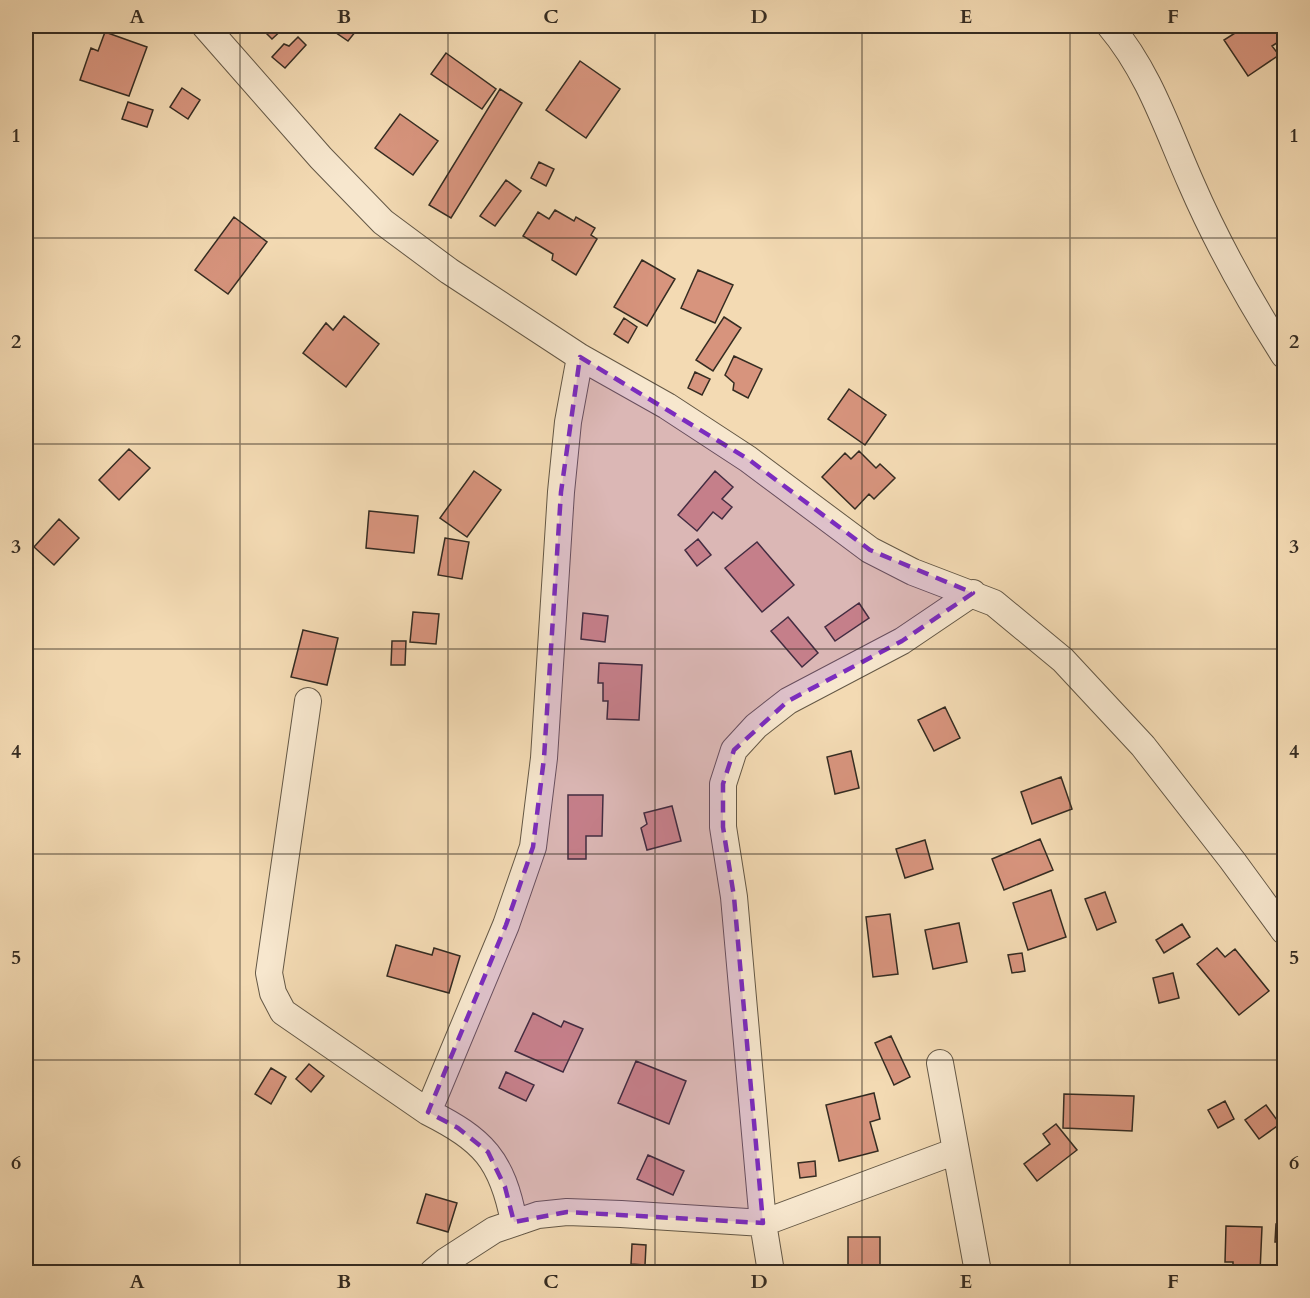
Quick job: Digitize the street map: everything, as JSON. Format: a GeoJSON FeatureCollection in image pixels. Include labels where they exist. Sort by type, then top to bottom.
{"type":"FeatureCollection","features":[{"type":"Feature","properties":{"kind":"street"},"geometry":{"type":"LineString","coordinates":[[205,26],[321,158],[383,222],[449,271],[580,357],[667,406],[748,459],[870,550],[913,572],[973,593],[994,603],[1063,660],[1143,746],[1284,931]]}},
{"type":"Feature","properties":{"kind":"street"},"geometry":{"type":"LineString","coordinates":[[1110,26],[1156,97],[1191,184],[1249,300],[1284,355]]}},
{"type":"Feature","properties":{"kind":"street"},"geometry":{"type":"LineString","coordinates":[[428,1112],[506,925],[533,847],[544,758],[561,492],[568,422],[580,357]]}},
{"type":"Feature","properties":{"kind":"street"},"geometry":{"type":"LineString","coordinates":[[771,1272],[763,1223],[734,897],[723,827],[723,784],[734,750],[756,726],[788,701],[902,641],[973,593]]}},
{"type":"Feature","properties":{"kind":"street"},"geometry":{"type":"LineString","coordinates":[[308,700],[269,973],[273,993],[283,1012],[428,1112],[458,1128],[488,1152],[505,1187],[514,1222]]}},
{"type":"Feature","properties":{"kind":"street"},"geometry":{"type":"LineString","coordinates":[[940,1063],[978,1272]]}},
{"type":"Feature","properties":{"kind":"street"},"geometry":{"type":"LineString","coordinates":[[433,1272],[494,1230],[514,1222],[567,1212],[763,1223],[956,1151]]}},
{"type":"Feature","properties":{"kind":"highlighted area"},"geometry":{"type":"Polygon","coordinates":[[[580,357],[748,459],[870,550],[973,593],[902,641],[788,701],[734,750],[723,784],[723,827],[734,897],[763,1223],[567,1212],[514,1222],[505,1187],[488,1152],[458,1128],[428,1112],[506,925],[533,847],[544,758],[561,492],[580,357]]]}},
{"type":"Feature","properties":{"kind":"building"},"geometry":{"type":"Polygon","coordinates":[[[259,26],[286,26],[272,39],[259,26]]]}},
{"type":"Feature","properties":{"kind":"building"},"geometry":{"type":"Polygon","coordinates":[[[335,26],[360,26],[348,41],[332,30],[335,26]]]}},
{"type":"Feature","properties":{"kind":"building"},"geometry":{"type":"Polygon","coordinates":[[[1246,26],[1284,26],[1284,32],[1280,35],[1283,39],[1272,46],[1279,55],[1248,76],[1224,40],[1246,26]]]}},
{"type":"Feature","properties":{"kind":"building"},"geometry":{"type":"Polygon","coordinates":[[[105,32],[147,47],[129,96],[80,80],[91,48],[98,51],[105,32]]]}},
{"type":"Feature","properties":{"kind":"building"},"geometry":{"type":"Polygon","coordinates":[[[298,37],[306,45],[285,68],[272,57],[284,44],[289,46],[298,37]]]}},
{"type":"Feature","properties":{"kind":"building"},"geometry":{"type":"Polygon","coordinates":[[[446,53],[496,89],[482,109],[431,74],[446,53]]]}},
{"type":"Feature","properties":{"kind":"building"},"geometry":{"type":"Polygon","coordinates":[[[580,61],[620,89],[586,138],[546,110],[580,61]]]}},
{"type":"Feature","properties":{"kind":"building"},"geometry":{"type":"Polygon","coordinates":[[[182,88],[200,100],[188,119],[170,107],[182,88]]]}},
{"type":"Feature","properties":{"kind":"building"},"geometry":{"type":"Polygon","coordinates":[[[500,89],[522,103],[451,218],[429,205],[500,89]]]}},
{"type":"Feature","properties":{"kind":"building"},"geometry":{"type":"Polygon","coordinates":[[[128,102],[153,110],[147,127],[122,119],[128,102]]]}},
{"type":"Feature","properties":{"kind":"building"},"geometry":{"type":"Polygon","coordinates":[[[400,114],[438,141],[413,175],[375,148],[400,114]]]}},
{"type":"Feature","properties":{"kind":"building"},"geometry":{"type":"Polygon","coordinates":[[[539,162],[554,169],[546,186],[531,178],[539,162]]]}},
{"type":"Feature","properties":{"kind":"building"},"geometry":{"type":"Polygon","coordinates":[[[506,180],[521,191],[495,226],[480,216],[506,180]]]}},
{"type":"Feature","properties":{"kind":"building"},"geometry":{"type":"Polygon","coordinates":[[[555,210],[574,221],[576,217],[595,228],[591,235],[597,239],[576,275],[552,260],[553,254],[523,236],[538,212],[549,219],[555,210]]]}},
{"type":"Feature","properties":{"kind":"building"},"geometry":{"type":"Polygon","coordinates":[[[234,217],[267,242],[228,294],[195,270],[234,217]]]}},
{"type":"Feature","properties":{"kind":"building"},"geometry":{"type":"Polygon","coordinates":[[[642,260],[675,279],[647,326],[614,307],[642,260]]]}},
{"type":"Feature","properties":{"kind":"building"},"geometry":{"type":"Polygon","coordinates":[[[698,270],[733,285],[715,323],[681,308],[698,270]]]}},
{"type":"Feature","properties":{"kind":"building"},"geometry":{"type":"Polygon","coordinates":[[[344,316],[379,344],[346,387],[303,353],[326,323],[333,330],[344,316]]]}},
{"type":"Feature","properties":{"kind":"building"},"geometry":{"type":"Polygon","coordinates":[[[724,317],[741,328],[713,371],[696,360],[724,317]]]}},
{"type":"Feature","properties":{"kind":"building"},"geometry":{"type":"Polygon","coordinates":[[[624,318],[637,327],[628,343],[614,334],[624,318]]]}},
{"type":"Feature","properties":{"kind":"building"},"geometry":{"type":"Polygon","coordinates":[[[734,356],[762,369],[748,398],[733,390],[734,383],[725,375],[734,356]]]}},
{"type":"Feature","properties":{"kind":"building"},"geometry":{"type":"Polygon","coordinates":[[[695,372],[710,379],[702,395],[688,388],[695,372]]]}},
{"type":"Feature","properties":{"kind":"building"},"geometry":{"type":"Polygon","coordinates":[[[849,389],[886,415],[865,445],[828,419],[849,389]]]}},
{"type":"Feature","properties":{"kind":"building"},"geometry":{"type":"Polygon","coordinates":[[[129,449],[150,468],[119,500],[99,480],[129,449]]]}},
{"type":"Feature","properties":{"kind":"building"},"geometry":{"type":"Polygon","coordinates":[[[859,451],[876,468],[880,464],[895,478],[874,499],[869,494],[855,509],[822,477],[845,453],[851,459],[859,451]]]}},
{"type":"Feature","properties":{"kind":"building"},"geometry":{"type":"Polygon","coordinates":[[[474,471],[501,490],[467,537],[440,518],[474,471]]]}},
{"type":"Feature","properties":{"kind":"building"},"geometry":{"type":"Polygon","coordinates":[[[715,471],[733,487],[722,499],[732,507],[722,519],[713,512],[697,531],[678,515],[715,471]]]}},
{"type":"Feature","properties":{"kind":"building"},"geometry":{"type":"Polygon","coordinates":[[[369,511],[418,516],[414,553],[366,548],[369,511]]]}},
{"type":"Feature","properties":{"kind":"building"},"geometry":{"type":"Polygon","coordinates":[[[59,519],[79,538],[54,565],[34,547],[59,519]]]}},
{"type":"Feature","properties":{"kind":"building"},"geometry":{"type":"Polygon","coordinates":[[[445,538],[469,542],[462,579],[438,575],[445,538]]]}},
{"type":"Feature","properties":{"kind":"building"},"geometry":{"type":"Polygon","coordinates":[[[698,539],[711,555],[697,566],[685,550],[698,539]]]}},
{"type":"Feature","properties":{"kind":"building"},"geometry":{"type":"Polygon","coordinates":[[[757,542],[794,585],[762,612],[725,568],[757,542]]]}},
{"type":"Feature","properties":{"kind":"building"},"geometry":{"type":"Polygon","coordinates":[[[859,603],[869,618],[835,641],[825,627],[859,603]]]}},
{"type":"Feature","properties":{"kind":"building"},"geometry":{"type":"Polygon","coordinates":[[[413,612],[439,614],[436,644],[410,642],[413,612]]]}},
{"type":"Feature","properties":{"kind":"building"},"geometry":{"type":"Polygon","coordinates":[[[583,613],[608,616],[605,642],[581,639],[583,613]]]}},
{"type":"Feature","properties":{"kind":"building"},"geometry":{"type":"Polygon","coordinates":[[[788,617],[818,653],[802,667],[771,631],[788,617]]]}},
{"type":"Feature","properties":{"kind":"building"},"geometry":{"type":"Polygon","coordinates":[[[303,630],[338,638],[327,685],[291,677],[303,630]]]}},
{"type":"Feature","properties":{"kind":"building"},"geometry":{"type":"Polygon","coordinates":[[[392,641],[406,641],[405,665],[391,665],[392,641]]]}},
{"type":"Feature","properties":{"kind":"building"},"geometry":{"type":"Polygon","coordinates":[[[599,663],[642,665],[639,720],[607,719],[608,701],[603,701],[603,683],[598,683],[599,663]]]}},
{"type":"Feature","properties":{"kind":"building"},"geometry":{"type":"Polygon","coordinates":[[[945,707],[960,738],[934,751],[918,720],[945,707]]]}},
{"type":"Feature","properties":{"kind":"building"},"geometry":{"type":"Polygon","coordinates":[[[851,751],[859,788],[835,794],[827,757],[851,751]]]}},
{"type":"Feature","properties":{"kind":"building"},"geometry":{"type":"Polygon","coordinates":[[[1061,777],[1072,809],[1032,824],[1021,792],[1061,777]]]}},
{"type":"Feature","properties":{"kind":"building"},"geometry":{"type":"Polygon","coordinates":[[[568,795],[603,795],[602,836],[586,836],[586,859],[568,859],[568,795]]]}},
{"type":"Feature","properties":{"kind":"building"},"geometry":{"type":"Polygon","coordinates":[[[672,806],[681,841],[647,850],[641,828],[647,824],[644,813],[672,806]]]}},
{"type":"Feature","properties":{"kind":"building"},"geometry":{"type":"Polygon","coordinates":[[[1040,839],[1053,870],[1004,890],[992,859],[1040,839]]]}},
{"type":"Feature","properties":{"kind":"building"},"geometry":{"type":"Polygon","coordinates":[[[925,840],[933,869],[905,878],[896,849],[925,840]]]}},
{"type":"Feature","properties":{"kind":"building"},"geometry":{"type":"Polygon","coordinates":[[[1051,890],[1066,937],[1028,950],[1013,903],[1051,890]]]}},
{"type":"Feature","properties":{"kind":"building"},"geometry":{"type":"Polygon","coordinates":[[[1105,892],[1116,922],[1097,930],[1085,899],[1105,892]]]}},
{"type":"Feature","properties":{"kind":"building"},"geometry":{"type":"Polygon","coordinates":[[[890,914],[898,974],[873,977],[866,917],[890,914]]]}},
{"type":"Feature","properties":{"kind":"building"},"geometry":{"type":"Polygon","coordinates":[[[959,923],[967,962],[933,969],[925,930],[959,923]]]}},
{"type":"Feature","properties":{"kind":"building"},"geometry":{"type":"Polygon","coordinates":[[[1182,924],[1190,937],[1164,953],[1156,940],[1182,924]]]}},
{"type":"Feature","properties":{"kind":"building"},"geometry":{"type":"Polygon","coordinates":[[[396,945],[432,955],[434,948],[460,956],[449,993],[387,976],[396,945]]]}},
{"type":"Feature","properties":{"kind":"building"},"geometry":{"type":"Polygon","coordinates":[[[1217,948],[1225,957],[1235,949],[1269,991],[1239,1015],[1197,964],[1217,948]]]}},
{"type":"Feature","properties":{"kind":"building"},"geometry":{"type":"Polygon","coordinates":[[[1022,953],[1025,971],[1012,973],[1008,955],[1022,953]]]}},
{"type":"Feature","properties":{"kind":"building"},"geometry":{"type":"Polygon","coordinates":[[[1173,973],[1179,998],[1159,1003],[1153,978],[1173,973]]]}},
{"type":"Feature","properties":{"kind":"building"},"geometry":{"type":"Polygon","coordinates":[[[533,1013],[561,1027],[564,1021],[583,1029],[563,1072],[515,1051],[533,1013]]]}},
{"type":"Feature","properties":{"kind":"building"},"geometry":{"type":"Polygon","coordinates":[[[891,1036],[910,1077],[894,1085],[875,1043],[891,1036]]]}},
{"type":"Feature","properties":{"kind":"building"},"geometry":{"type":"Polygon","coordinates":[[[636,1061],[686,1081],[669,1124],[618,1103],[636,1061]]]}},
{"type":"Feature","properties":{"kind":"building"},"geometry":{"type":"Polygon","coordinates":[[[309,1064],[324,1076],[311,1092],[296,1079],[309,1064]]]}},
{"type":"Feature","properties":{"kind":"building"},"geometry":{"type":"Polygon","coordinates":[[[271,1068],[286,1077],[271,1104],[255,1094],[271,1068]]]}},
{"type":"Feature","properties":{"kind":"building"},"geometry":{"type":"Polygon","coordinates":[[[506,1072],[534,1085],[526,1101],[499,1088],[506,1072]]]}},
{"type":"Feature","properties":{"kind":"building"},"geometry":{"type":"Polygon","coordinates":[[[874,1093],[880,1119],[870,1122],[878,1151],[839,1161],[826,1105],[874,1093]]]}},
{"type":"Feature","properties":{"kind":"building"},"geometry":{"type":"Polygon","coordinates":[[[1064,1094],[1134,1096],[1132,1131],[1063,1128],[1064,1094]]]}},
{"type":"Feature","properties":{"kind":"building"},"geometry":{"type":"Polygon","coordinates":[[[1225,1101],[1234,1119],[1218,1128],[1208,1110],[1225,1101]]]}},
{"type":"Feature","properties":{"kind":"building"},"geometry":{"type":"Polygon","coordinates":[[[1266,1105],[1280,1124],[1259,1139],[1245,1120],[1266,1105]]]}},
{"type":"Feature","properties":{"kind":"building"},"geometry":{"type":"Polygon","coordinates":[[[1056,1124],[1077,1150],[1037,1181],[1024,1164],[1050,1144],[1043,1134],[1056,1124]]]}},
{"type":"Feature","properties":{"kind":"building"},"geometry":{"type":"Polygon","coordinates":[[[648,1155],[684,1171],[673,1195],[637,1179],[648,1155]]]}},
{"type":"Feature","properties":{"kind":"building"},"geometry":{"type":"Polygon","coordinates":[[[815,1161],[816,1176],[800,1178],[798,1163],[815,1161]]]}},
{"type":"Feature","properties":{"kind":"building"},"geometry":{"type":"Polygon","coordinates":[[[426,1194],[457,1203],[448,1232],[417,1223],[426,1194]]]}},
{"type":"Feature","properties":{"kind":"building"},"geometry":{"type":"Polygon","coordinates":[[[1276,1224],[1284,1224],[1284,1242],[1275,1242],[1276,1224]]]}},
{"type":"Feature","properties":{"kind":"building"},"geometry":{"type":"Polygon","coordinates":[[[1226,1226],[1262,1227],[1260,1272],[1233,1272],[1233,1262],[1225,1262],[1226,1226]]]}},
{"type":"Feature","properties":{"kind":"building"},"geometry":{"type":"Polygon","coordinates":[[[848,1237],[880,1237],[880,1272],[848,1272],[848,1237]]]}},
{"type":"Feature","properties":{"kind":"building"},"geometry":{"type":"Polygon","coordinates":[[[632,1244],[646,1245],[645,1265],[631,1264],[632,1244]]]}}]}
